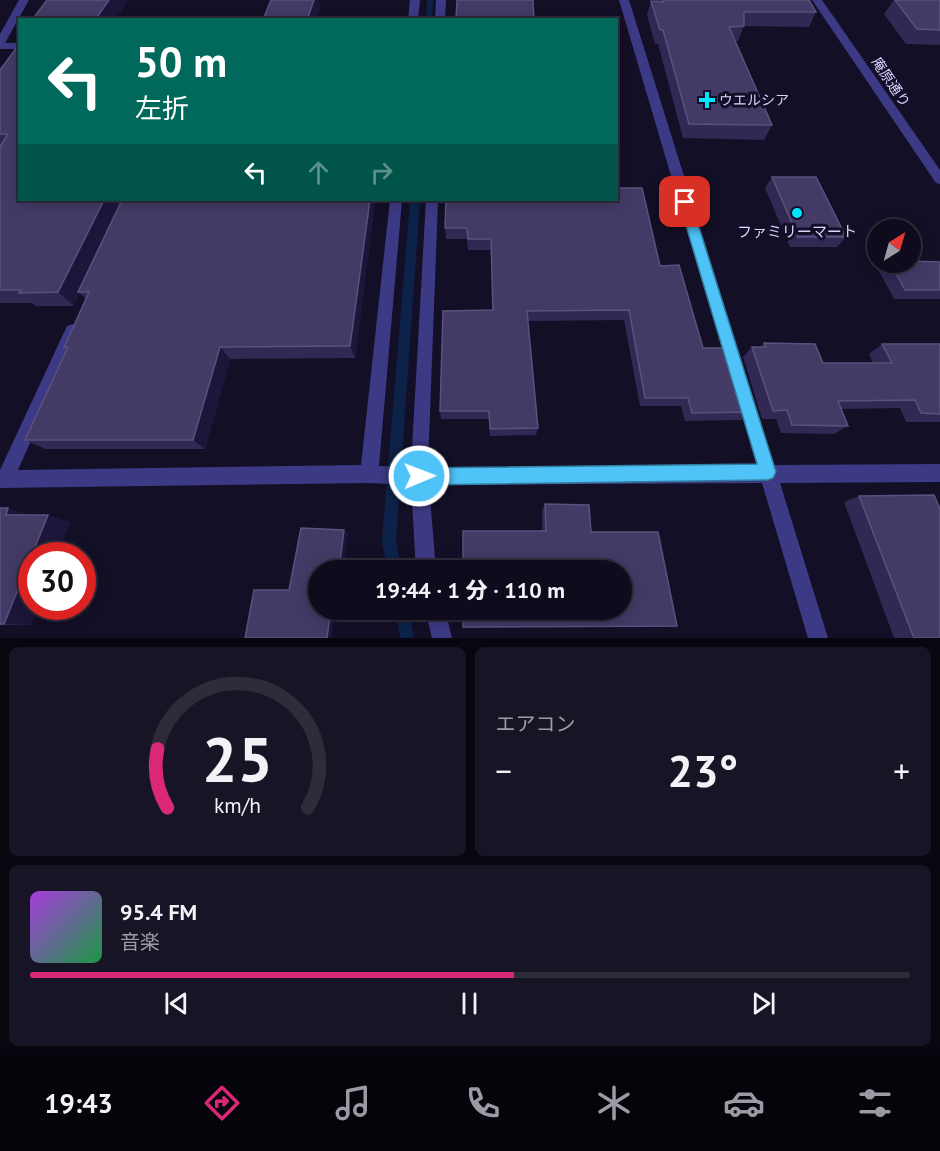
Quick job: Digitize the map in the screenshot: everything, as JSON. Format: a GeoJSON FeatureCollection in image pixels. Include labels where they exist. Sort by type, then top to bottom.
{"type":"FeatureCollection","features":[{"type":"Feature","properties":{"kind":"street"},"geometry":{"type":"LineString","coordinates":[[18,46],[0,45],[24,0]]}},
{"type":"Feature","properties":{"kind":"street"},"geometry":{"type":"LineString","coordinates":[[413,18],[415,0]]}},
{"type":"Feature","properties":{"kind":"street"},"geometry":{"type":"LineString","coordinates":[[440,18],[441,0]]}},
{"type":"Feature","properties":{"kind":"street"},"geometry":{"type":"LineString","coordinates":[[624,0],[818,638]]}},
{"type":"Feature","properties":{"kind":"street","name":"庵原通り"},"geometry":{"type":"LineString","coordinates":[[817,0],[940,180]]}},
{"type":"Feature","properties":{"kind":"street"},"geometry":{"type":"LineString","coordinates":[[369,474],[396,201]]}},
{"type":"Feature","properties":{"kind":"street"},"geometry":{"type":"LineString","coordinates":[[425,560],[419,476],[432,201]]}},
{"type":"Feature","properties":{"kind":"street"},"geometry":{"type":"LineString","coordinates":[[78,318],[2,479],[369,474],[419,476],[940,472]]}},
{"type":"Feature","properties":{"kind":"street"},"geometry":{"type":"LineString","coordinates":[[438,620],[442,638]]}},
{"type":"Feature","properties":{"kind":"building"},"geometry":{"type":"Polygon","coordinates":[[[47,0],[109,0],[96,18],[34,18],[47,0]]]}},
{"type":"Feature","properties":{"kind":"building"},"geometry":{"type":"Polygon","coordinates":[[[271,0],[314,0],[308,18],[264,18],[271,0]]]}},
{"type":"Feature","properties":{"kind":"building"},"geometry":{"type":"Polygon","coordinates":[[[457,0],[533,0],[534,18],[456,18],[457,0]]]}},
{"type":"Feature","properties":{"kind":"building"},"geometry":{"type":"Polygon","coordinates":[[[663,0],[809,0],[816,12],[744,12],[744,26],[729,27],[772,125],[689,124],[663,30],[660,30],[651,1],[664,2],[663,0]]]}},
{"type":"Feature","properties":{"kind":"building"},"geometry":{"type":"Polygon","coordinates":[[[895,0],[940,0],[940,30],[917,29],[895,0]]]}},
{"type":"Feature","properties":{"kind":"building"},"geometry":{"type":"Polygon","coordinates":[[[18,46],[18,201],[104,201],[58,292],[19,293],[21,290],[0,290],[0,147],[8,134],[0,134],[0,70],[18,46]]]}},
{"type":"Feature","properties":{"kind":"building"},"geometry":{"type":"Polygon","coordinates":[[[772,177],[816,177],[846,237],[798,237],[772,177]]]}},
{"type":"Feature","properties":{"kind":"building"},"geometry":{"type":"Polygon","coordinates":[[[618,188],[642,188],[660,266],[679,265],[703,348],[731,348],[751,412],[692,413],[688,398],[645,398],[629,310],[527,311],[538,428],[490,429],[489,411],[440,411],[443,311],[493,310],[491,239],[468,239],[467,228],[445,228],[446,201],[618,201],[618,188]]]}},
{"type":"Feature","properties":{"kind":"building"},"geometry":{"type":"Polygon","coordinates":[[[122,201],[370,201],[350,346],[220,347],[193,440],[25,440],[68,347],[64,348],[89,292],[78,292],[122,201]]]}},
{"type":"Feature","properties":{"kind":"building"},"geometry":{"type":"Polygon","coordinates":[[[921,261],[940,262],[940,290],[905,290],[896,273],[921,273],[921,261]]]}},
{"type":"Feature","properties":{"kind":"building"},"geometry":{"type":"Polygon","coordinates":[[[764,343],[815,344],[823,363],[892,363],[882,344],[940,344],[940,414],[921,413],[915,400],[838,401],[848,426],[792,425],[787,410],[773,411],[752,347],[766,347],[764,343]]]}},
{"type":"Feature","properties":{"kind":"building"},"geometry":{"type":"Polygon","coordinates":[[[934,495],[940,509],[940,638],[914,638],[859,496],[934,495]]]}},
{"type":"Feature","properties":{"kind":"building"},"geometry":{"type":"Polygon","coordinates":[[[545,504],[589,505],[591,532],[658,532],[677,626],[463,627],[463,620],[632,620],[632,560],[463,560],[463,531],[546,531],[545,504]]]}},
{"type":"Feature","properties":{"kind":"building"},"geometry":{"type":"Polygon","coordinates":[[[0,508],[8,508],[6,515],[48,515],[37,542],[18,542],[18,589],[4,624],[0,624],[0,508]]]}},
{"type":"Feature","properties":{"kind":"building"},"geometry":{"type":"Polygon","coordinates":[[[301,528],[344,530],[340,560],[308,560],[308,620],[329,620],[327,638],[245,638],[254,590],[289,590],[301,528]]]}},
{"type":"Feature","properties":{"kind":"waterway"},"geometry":{"type":"LineString","coordinates":[[429,18],[430,0]]}},
{"type":"Feature","properties":{"kind":"waterway"},"geometry":{"type":"LineString","coordinates":[[392,560],[389,540],[415,201]]}},
{"type":"Feature","properties":{"kind":"waterway"},"geometry":{"type":"LineString","coordinates":[[404,620],[407,638]]}},
{"type":"Feature","properties":{"kind":"place","name":"ウエルシア"},"geometry":{"type":"Point","coordinates":[707,100]}},
{"type":"Feature","properties":{"kind":"place","name":"ファミリーマート"},"geometry":{"type":"Point","coordinates":[797,213]}},
{"type":"Feature","properties":{"kind":"route"},"geometry":{"type":"LineString","coordinates":[[419,476],[768,472],[685,202]]}}]}
